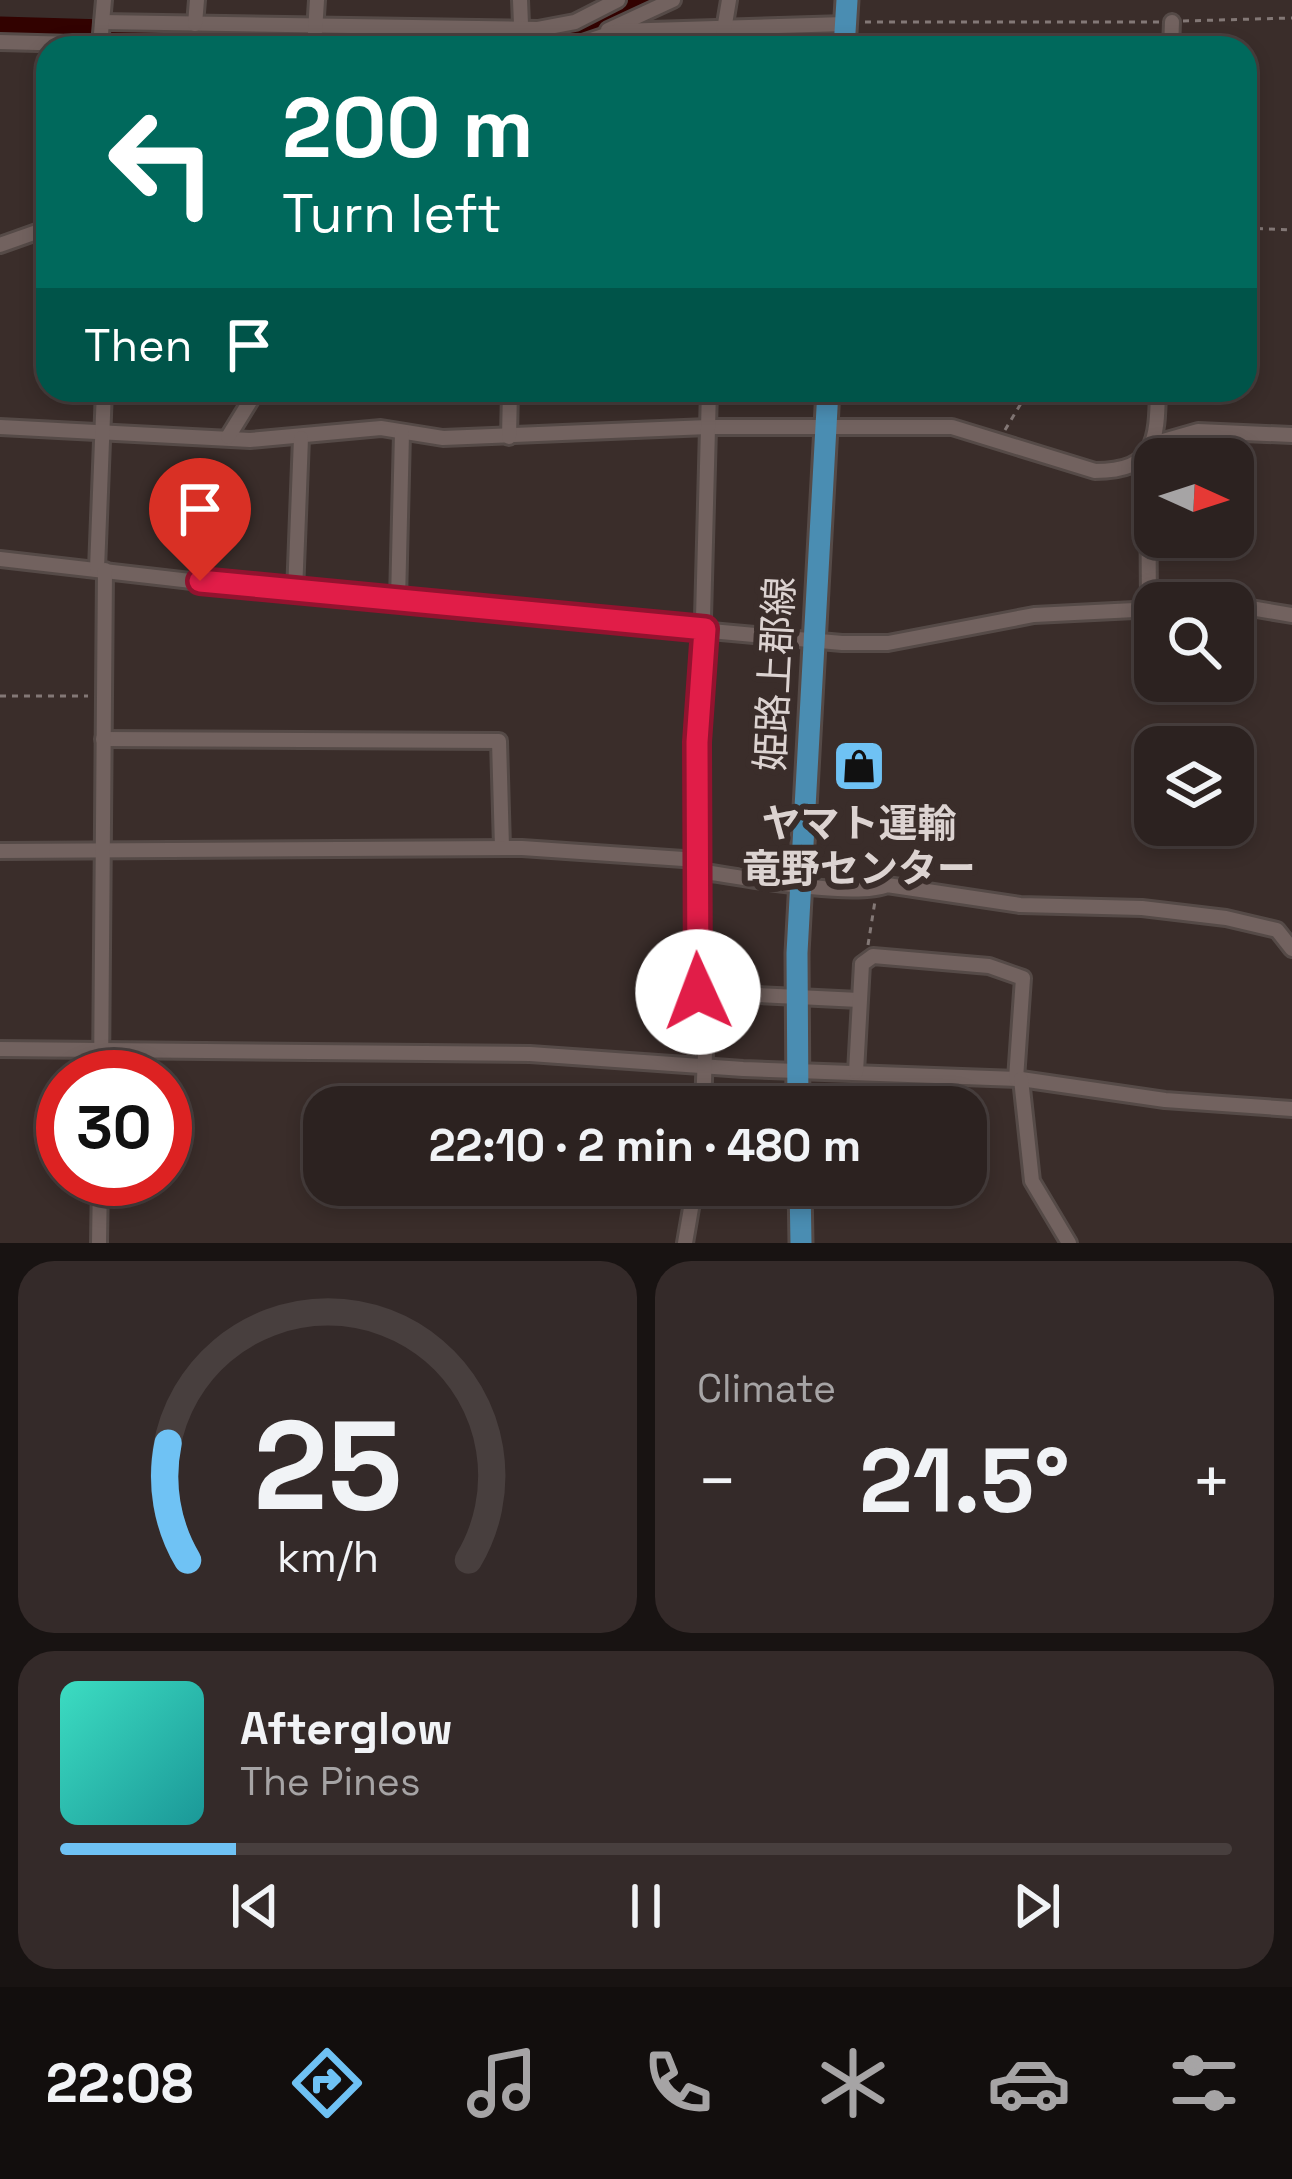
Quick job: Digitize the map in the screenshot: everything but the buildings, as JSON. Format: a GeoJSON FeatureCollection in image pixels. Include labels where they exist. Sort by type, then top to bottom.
{"type":"FeatureCollection","features":[{"type":"Feature","properties":{"kind":"main road"},"geometry":{"type":"LineString","coordinates":[[844,36],[847,0]]}},
{"type":"Feature","properties":{"kind":"main road","name":"姫路上郡線"},"geometry":{"type":"LineString","coordinates":[[797,1086],[800,884],[827,402]]}},
{"type":"Feature","properties":{"kind":"main road"},"geometry":{"type":"LineString","coordinates":[[800,1206],[801,1243]]}},
{"type":"Feature","properties":{"kind":"street"},"geometry":{"type":"LineString","coordinates":[[99,36],[104,0]]}},
{"type":"Feature","properties":{"kind":"street"},"geometry":{"type":"LineString","coordinates":[[195,24],[197,0]]}},
{"type":"Feature","properties":{"kind":"street"},"geometry":{"type":"LineString","coordinates":[[315,36],[316,0]]}},
{"type":"Feature","properties":{"kind":"street"},"geometry":{"type":"LineString","coordinates":[[520,0],[522,36]]}},
{"type":"Feature","properties":{"kind":"street"},"geometry":{"type":"LineString","coordinates":[[526,36],[575,22],[618,0]]}},
{"type":"Feature","properties":{"kind":"street"},"geometry":{"type":"LineString","coordinates":[[607,35],[617,23],[648,5],[673,0]]}},
{"type":"Feature","properties":{"kind":"street"},"geometry":{"type":"LineString","coordinates":[[724,36],[729,0]]}},
{"type":"Feature","properties":{"kind":"street"},"geometry":{"type":"LineString","coordinates":[[1171,36],[1172,22]]}},
{"type":"Feature","properties":{"kind":"street"},"geometry":{"type":"LineString","coordinates":[[113,36],[195,24],[306,36]]}},
{"type":"Feature","properties":{"kind":"street"},"geometry":{"type":"LineString","coordinates":[[604,36],[845,24]]}},
{"type":"Feature","properties":{"kind":"street"},"geometry":{"type":"LineString","coordinates":[[0,42],[36,41]]}},
{"type":"Feature","properties":{"kind":"street"},"geometry":{"type":"LineString","coordinates":[[0,244],[36,232]]}},
{"type":"Feature","properties":{"kind":"street"},"geometry":{"type":"LineString","coordinates":[[101,1050],[104,402]]}},
{"type":"Feature","properties":{"kind":"street"},"geometry":{"type":"LineString","coordinates":[[228,436],[249,402]]}},
{"type":"Feature","properties":{"kind":"street"},"geometry":{"type":"LineString","coordinates":[[509,437],[510,402]]}},
{"type":"Feature","properties":{"kind":"street"},"geometry":{"type":"LineString","coordinates":[[704,1086],[698,992],[698,705],[705,629],[709,402]]}},
{"type":"Feature","properties":{"kind":"street"},"geometry":{"type":"LineString","coordinates":[[1153,438],[1158,402]]}},
{"type":"Feature","properties":{"kind":"street"},"geometry":{"type":"LineString","coordinates":[[0,427],[301,438],[381,428],[402,434],[509,437],[708,427],[952,427],[1095,471],[1134,462]]}},
{"type":"Feature","properties":{"kind":"street"},"geometry":{"type":"LineString","coordinates":[[1179,438],[1198,431],[1292,435]]}},
{"type":"Feature","properties":{"kind":"street"},"geometry":{"type":"LineString","coordinates":[[398,601],[402,434]]}},
{"type":"Feature","properties":{"kind":"street"},"geometry":{"type":"LineString","coordinates":[[295,592],[301,438]]}},
{"type":"Feature","properties":{"kind":"street"},"geometry":{"type":"LineString","coordinates":[[0,559],[813,640],[888,643],[1034,615],[1134,610]]}},
{"type":"Feature","properties":{"kind":"street"},"geometry":{"type":"LineString","coordinates":[[1254,609],[1292,615]]}},
{"type":"Feature","properties":{"kind":"street"},"geometry":{"type":"LineString","coordinates":[[103,739],[499,741],[502,847]]}},
{"type":"Feature","properties":{"kind":"street"},"geometry":{"type":"LineString","coordinates":[[0,851],[502,847],[699,866],[800,884],[875,889],[887,885],[1020,905],[1142,908],[1226,918],[1277,930],[1292,949]]}},
{"type":"Feature","properties":{"kind":"street"},"geometry":{"type":"LineString","coordinates":[[856,1072],[862,964],[868,958],[989,966],[1023,978],[1019,1079],[1032,1181],[1069,1243]]}},
{"type":"Feature","properties":{"kind":"street"},"geometry":{"type":"LineString","coordinates":[[698,992],[860,1000]]}},
{"type":"Feature","properties":{"kind":"street"},"geometry":{"type":"LineString","coordinates":[[0,1048],[67,1050]]}},
{"type":"Feature","properties":{"kind":"street"},"geometry":{"type":"LineString","coordinates":[[192,1051],[508,1053],[1019,1079],[1184,1102],[1292,1109]]}},
{"type":"Feature","properties":{"kind":"street"},"geometry":{"type":"LineString","coordinates":[[99,1243],[100,1206]]}},
{"type":"Feature","properties":{"kind":"street"},"geometry":{"type":"LineString","coordinates":[[685,1243],[691,1206]]}},
{"type":"Feature","properties":{"kind":"path"},"geometry":{"type":"LineString","coordinates":[[845,24],[1292,18]]}},
{"type":"Feature","properties":{"kind":"path"},"geometry":{"type":"LineString","coordinates":[[1257,229],[1292,230]]}},
{"type":"Feature","properties":{"kind":"path"},"geometry":{"type":"LineString","coordinates":[[1000,439],[1022,402]]}},
{"type":"Feature","properties":{"kind":"path"},"geometry":{"type":"LineString","coordinates":[[0,696],[104,696]]}},
{"type":"Feature","properties":{"kind":"path"},"geometry":{"type":"LineString","coordinates":[[868,958],[875,889]]}},
{"type":"Feature","properties":{"kind":"waterway"},"geometry":{"type":"LineString","coordinates":[[566,36],[640,0]]}},
{"type":"Feature","properties":{"kind":"waterway"},"geometry":{"type":"LineString","coordinates":[[0,27],[317,36]]}},
{"type":"Feature","properties":{"kind":"place","name":"ヤマト運輸 竜野センター"},"geometry":{"type":"Point","coordinates":[859,766]}},
{"type":"Feature","properties":{"kind":"route"},"geometry":{"type":"LineString","coordinates":[[200,581],[705,629],[697,742],[694,960],[698,992]]}}]}
